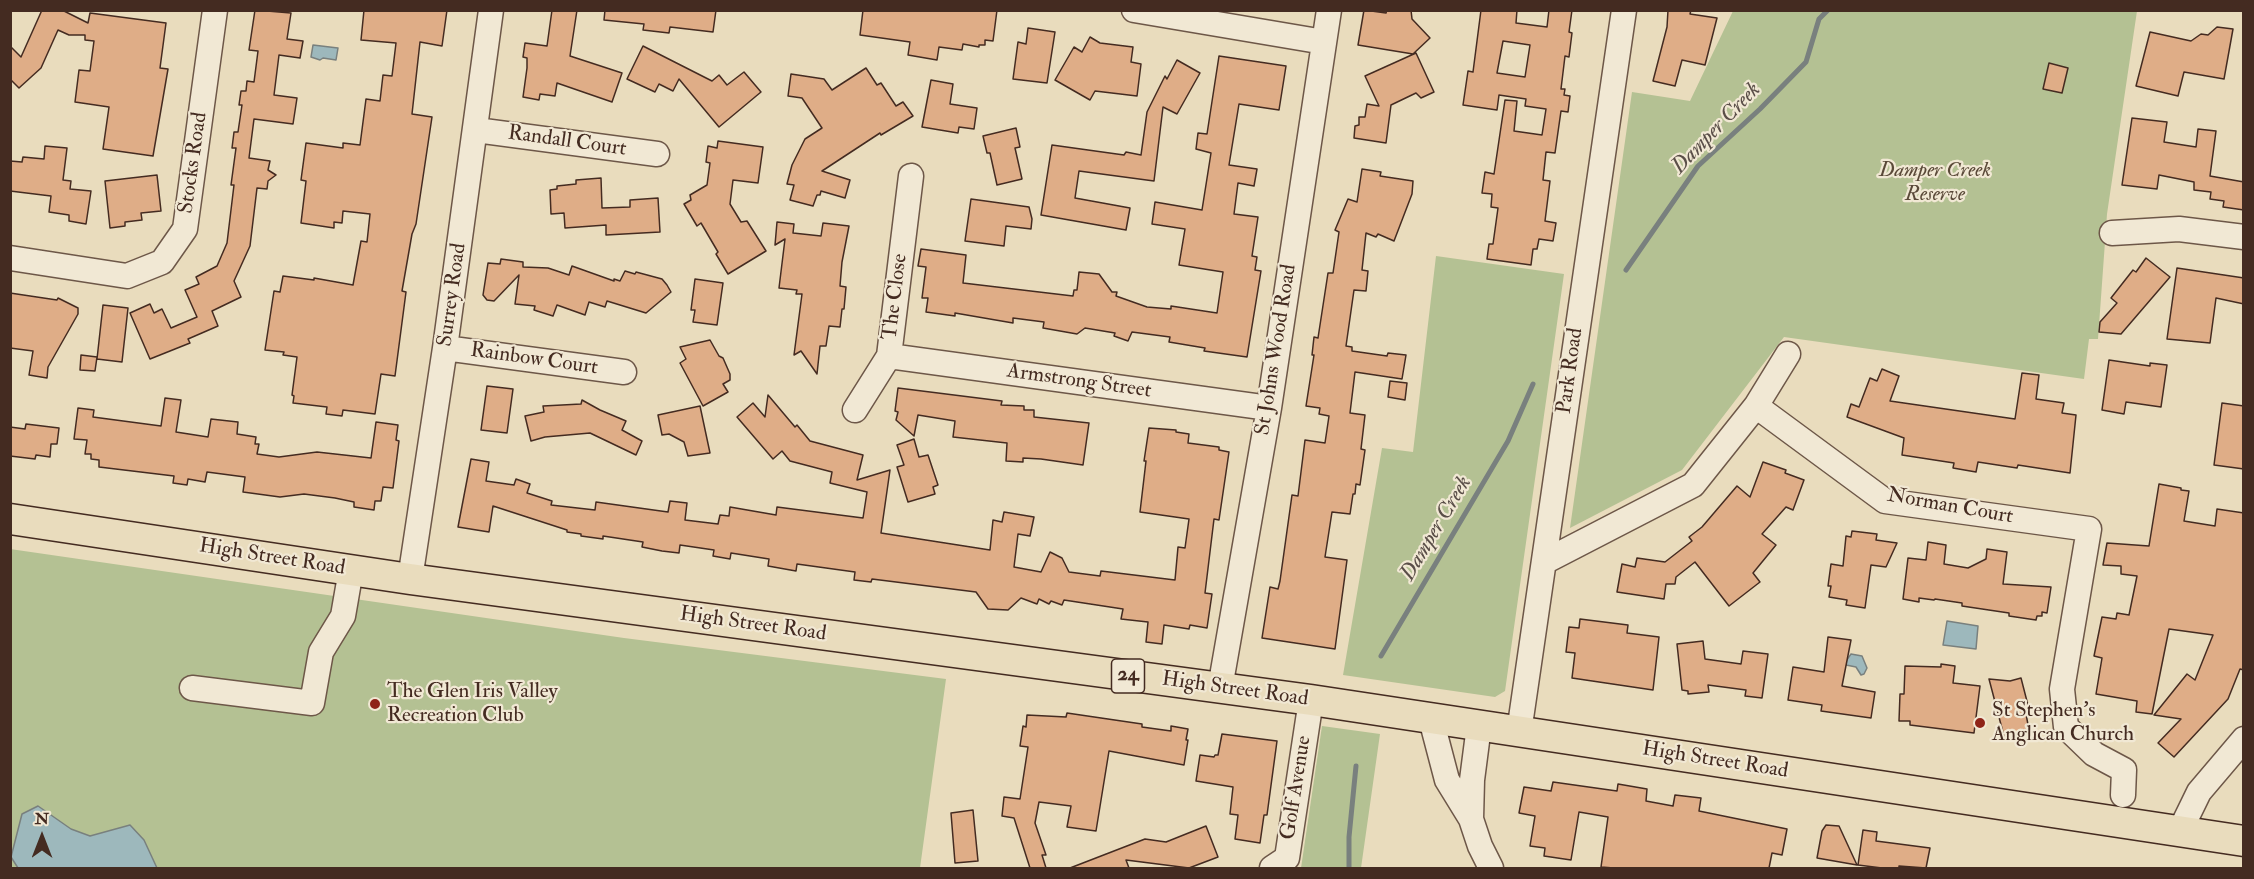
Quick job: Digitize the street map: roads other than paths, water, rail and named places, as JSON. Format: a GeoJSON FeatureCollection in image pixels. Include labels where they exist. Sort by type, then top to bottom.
{"type":"FeatureCollection","features":[{"type":"Feature","properties":{"kind":"main road","name":"High Street Road"},"geometry":{"type":"LineString","coordinates":[[10,519],[410,579],[1311,700],[2244,841]]}},
{"type":"Feature","properties":{"kind":"street","name":"Stocks Road"},"geometry":{"type":"LineString","coordinates":[[10,258],[127,276],[162,262],[185,229],[215,10]]}},
{"type":"Feature","properties":{"kind":"street","name":"Surrey Road"},"geometry":{"type":"LineString","coordinates":[[410,579],[445,348],[491,10]]}},
{"type":"Feature","properties":{"kind":"street"},"geometry":{"type":"LineString","coordinates":[[1134,10],[1324,42]]}},
{"type":"Feature","properties":{"kind":"street","name":"St Johns Wood Road"},"geometry":{"type":"LineString","coordinates":[[1220,688],[1269,408],[1329,10]]}},
{"type":"Feature","properties":{"kind":"street","name":"Park Road"},"geometry":{"type":"LineString","coordinates":[[1519,732],[1624,10]]}},
{"type":"Feature","properties":{"kind":"street","name":"Randall Court"},"geometry":{"type":"LineString","coordinates":[[476,130],[657,154]]}},
{"type":"Feature","properties":{"kind":"street","name":"The Close"},"geometry":{"type":"LineString","coordinates":[[855,410],[889,356],[911,176]]}},
{"type":"Feature","properties":{"kind":"street"},"geometry":{"type":"LineString","coordinates":[[2112,233],[2179,229],[2244,237]]}},
{"type":"Feature","properties":{"kind":"street","name":"Rainbow Court"},"geometry":{"type":"LineString","coordinates":[[445,348],[624,372]]}},
{"type":"Feature","properties":{"kind":"street"},"geometry":{"type":"LineString","coordinates":[[1544,562],[1693,485],[1756,406],[1788,354]]}},
{"type":"Feature","properties":{"kind":"street","name":"Armstrong Street"},"geometry":{"type":"LineString","coordinates":[[889,356],[1269,408]]}},
{"type":"Feature","properties":{"kind":"street","name":"Norman Court"},"geometry":{"type":"LineString","coordinates":[[1756,406],[1885,501],[2089,529],[2062,689],[2066,727],[2094,754],[2124,770],[2123,795]]}},
{"type":"Feature","properties":{"kind":"street"},"geometry":{"type":"LineString","coordinates":[[192,688],[312,703],[321,652],[343,616],[351,570]]}},
{"type":"Feature","properties":{"kind":"street","name":"Golf Avenue"},"geometry":{"type":"LineString","coordinates":[[1272,868],[1287,858],[1311,700]]}},
{"type":"Feature","properties":{"kind":"street"},"geometry":{"type":"LineString","coordinates":[[1431,719],[1447,780],[1470,819],[1480,857],[1491,868]]}},
{"type":"Feature","properties":{"kind":"street"},"geometry":{"type":"LineString","coordinates":[[1470,819],[1479,726]]}},
{"type":"Feature","properties":{"kind":"street"},"geometry":{"type":"LineString","coordinates":[[2180,831],[2199,792],[2244,739]]}},
{"type":"Feature","properties":{"kind":"water"},"geometry":{"type":"Polygon","coordinates":[[[313,45],[338,48],[336,60],[323,58],[320,60],[311,57],[313,45]]]}},
{"type":"Feature","properties":{"kind":"water"},"geometry":{"type":"Polygon","coordinates":[[[1947,621],[1978,626],[1976,649],[1943,645],[1947,621]]]}},
{"type":"Feature","properties":{"kind":"water"},"geometry":{"type":"Polygon","coordinates":[[[1851,654],[1862,656],[1867,668],[1864,674],[1861,675],[1856,667],[1846,665],[1851,654]]]}},
{"type":"Feature","properties":{"kind":"water"},"geometry":{"type":"Polygon","coordinates":[[[38,806],[71,829],[90,836],[130,825],[144,840],[157,868],[18,868],[11,857],[22,814],[38,806]]]}},
{"type":"Feature","properties":{"kind":"waterway","name":"Damper Creek"},"geometry":{"type":"LineString","coordinates":[[1626,270],[1698,166],[1760,109],[1806,62],[1819,19],[1828,10]]}},
{"type":"Feature","properties":{"kind":"waterway","name":"Damper Creek"},"geometry":{"type":"LineString","coordinates":[[1381,656],[1508,441],[1533,384]]}},
{"type":"Feature","properties":{"kind":"waterway","name":"Damper Creek"},"geometry":{"type":"LineString","coordinates":[[1349,868],[1349,837],[1356,766]]}},
{"type":"Feature","properties":{"kind":"place","name":"The Glen Iris Valley Recreation Club"},"geometry":{"type":"Point","coordinates":[375,704]}},
{"type":"Feature","properties":{"kind":"place","name":"St Stephen's Anglican Church"},"geometry":{"type":"Point","coordinates":[1980,723]}},
{"type":"Feature","properties":{"kind":"park label","name":"Damper Creek Reserve"},"geometry":{"type":"Point","coordinates":[1935,183]}}]}
